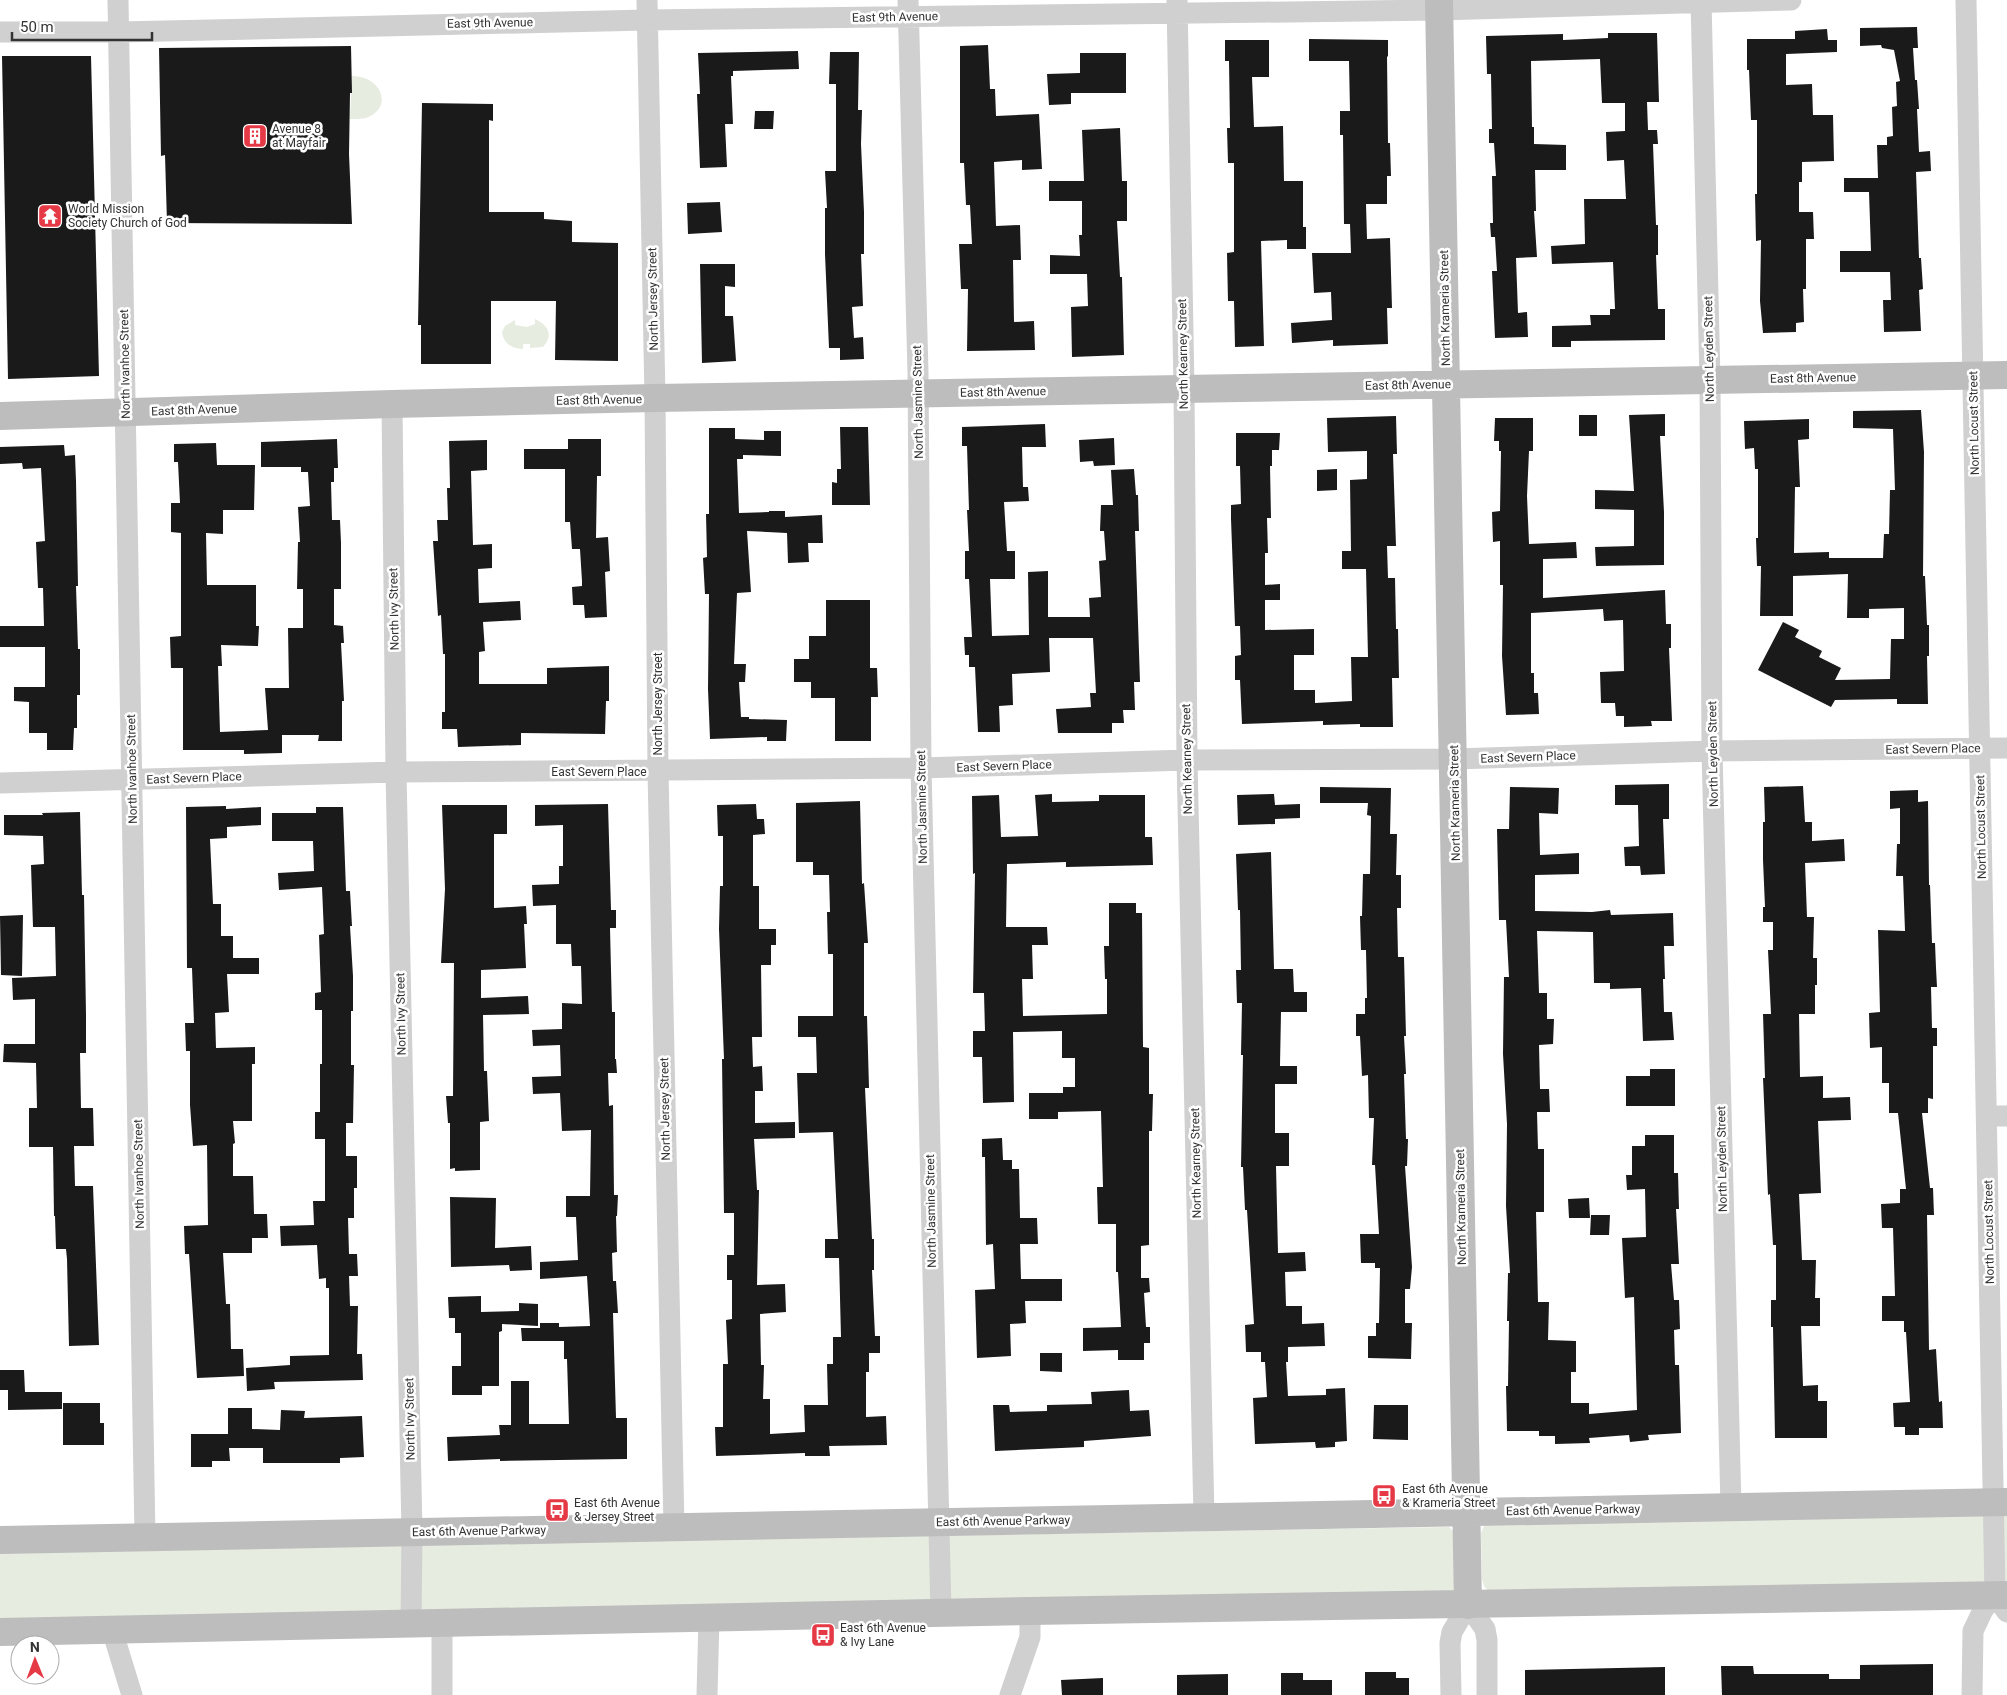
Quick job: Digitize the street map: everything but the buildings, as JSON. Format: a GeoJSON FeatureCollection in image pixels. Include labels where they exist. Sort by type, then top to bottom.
{"type":"FeatureCollection","features":[{"type":"Feature","properties":{"kind":"main road","name":"North Krameria Street"},"geometry":{"type":"LineString","coordinates":[[1439,5],[1468,1605]]}},
{"type":"Feature","properties":{"kind":"main road","name":"East 8th Avenue"},"geometry":{"type":"LineString","coordinates":[[0,416],[655,398],[2007,375]]}},
{"type":"Feature","properties":{"kind":"main road","name":"East 6th Avenue Parkway"},"geometry":{"type":"LineString","coordinates":[[0,1540],[2001,1502]]}},
{"type":"Feature","properties":{"kind":"main road"},"geometry":{"type":"LineString","coordinates":[[0,1632],[1030,1611],[2003,1601]]}},
{"type":"Feature","properties":{"kind":"street","name":"North Ivanhoe Street"},"geometry":{"type":"LineString","coordinates":[[118,0],[145,1537]]}},
{"type":"Feature","properties":{"kind":"street","name":"East 9th Avenue"},"geometry":{"type":"LineString","coordinates":[[0,32],[119,32],[647,10],[1439,5],[1791,0]]}},
{"type":"Feature","properties":{"kind":"street","name":"North Locust Street"},"geometry":{"type":"LineString","coordinates":[[1966,0],[1979,749],[1997,1116],[2003,1601]]}},
{"type":"Feature","properties":{"kind":"street","name":"North Leyden Street"},"geometry":{"type":"LineString","coordinates":[[1701,1],[1710,380],[1712,751],[1730,1507]]}},
{"type":"Feature","properties":{"kind":"street","name":"North Kearney Street"},"geometry":{"type":"LineString","coordinates":[[1177,6],[1184,390],[1187,760],[1204,1517]]}},
{"type":"Feature","properties":{"kind":"street","name":"North Jasmine Street"},"geometry":{"type":"LineString","coordinates":[[908,9],[919,394],[921,768],[941,1613]]}},
{"type":"Feature","properties":{"kind":"street","name":"North Jersey Street"},"geometry":{"type":"LineString","coordinates":[[647,10],[655,398],[658,771],[674,1527]]}},
{"type":"Feature","properties":{"kind":"street","name":"North Ivy Street"},"geometry":{"type":"LineString","coordinates":[[392,404],[396,772],[412,1532],[411,1624]]}},
{"type":"Feature","properties":{"kind":"street","name":"East Severn Place"},"geometry":{"type":"LineString","coordinates":[[0,783],[396,772],[921,768],[1187,760],[1454,759],[1712,751],[2007,748]]}},
{"type":"Feature","properties":{"kind":"street"},"geometry":{"type":"LineString","coordinates":[[1972,1695],[1973,1631],[1983,1610],[2003,1601]]}},
{"type":"Feature","properties":{"kind":"street"},"geometry":{"type":"LineString","coordinates":[[1451,1695],[1450,1643],[1452,1632],[1468,1605],[1485,1629],[1488,1695]]}},
{"type":"Feature","properties":{"kind":"street"},"geometry":{"type":"LineString","coordinates":[[1010,1695],[1030,1637],[1030,1611]]}},
{"type":"Feature","properties":{"kind":"street"},"geometry":{"type":"LineString","coordinates":[[707,1695],[709,1618]]}},
{"type":"Feature","properties":{"kind":"street"},"geometry":{"type":"LineString","coordinates":[[442,1623],[442,1695]]}},
{"type":"Feature","properties":{"kind":"street"},"geometry":{"type":"LineString","coordinates":[[112,1630],[132,1695]]}},
{"type":"Feature","properties":{"kind":"shaded area"},"geometry":{"type":"Polygon","coordinates":[[[352,76],[362,77],[371,81],[381,93],[380,107],[375,113],[366,118],[350,119],[352,76]]]}},
{"type":"Feature","properties":{"kind":"shaded area"},"geometry":{"type":"Polygon","coordinates":[[[535,319],[546,327],[549,334],[543,347],[530,348],[530,344],[523,344],[523,349],[506,342],[502,332],[505,326],[515,320],[515,325],[527,327],[535,324],[535,319]]]}},
{"type":"Feature","properties":{"kind":"shaded area"},"geometry":{"type":"Polygon","coordinates":[[[2007,1513],[2007,1585],[1488,1591],[1482,1579],[1481,1533],[1484,1526],[1489,1523],[2007,1513]]]}},
{"type":"Feature","properties":{"kind":"shaded area"},"geometry":{"type":"Polygon","coordinates":[[[1449,1527],[1453,1531],[1455,1538],[1456,1587],[1454,1592],[0,1622],[0,1552],[1449,1527]]]}},
{"type":"Feature","properties":{"kind":"place","name":"Avenue 8 at Mayfair"},"geometry":{"type":"Point","coordinates":[255,136]}},
{"type":"Feature","properties":{"kind":"place","name":"World Mission Society Church of God"},"geometry":{"type":"Point","coordinates":[50,216]}},
{"type":"Feature","properties":{"kind":"place","name":"East 6th Avenue & Krameria Street"},"geometry":{"type":"Point","coordinates":[1384,1496]}},
{"type":"Feature","properties":{"kind":"place","name":"East 6th Avenue & Jersey Street"},"geometry":{"type":"Point","coordinates":[557,1510]}},
{"type":"Feature","properties":{"kind":"place","name":"East 6th Avenue & Ivy Lane"},"geometry":{"type":"Point","coordinates":[823,1635]}}]}
